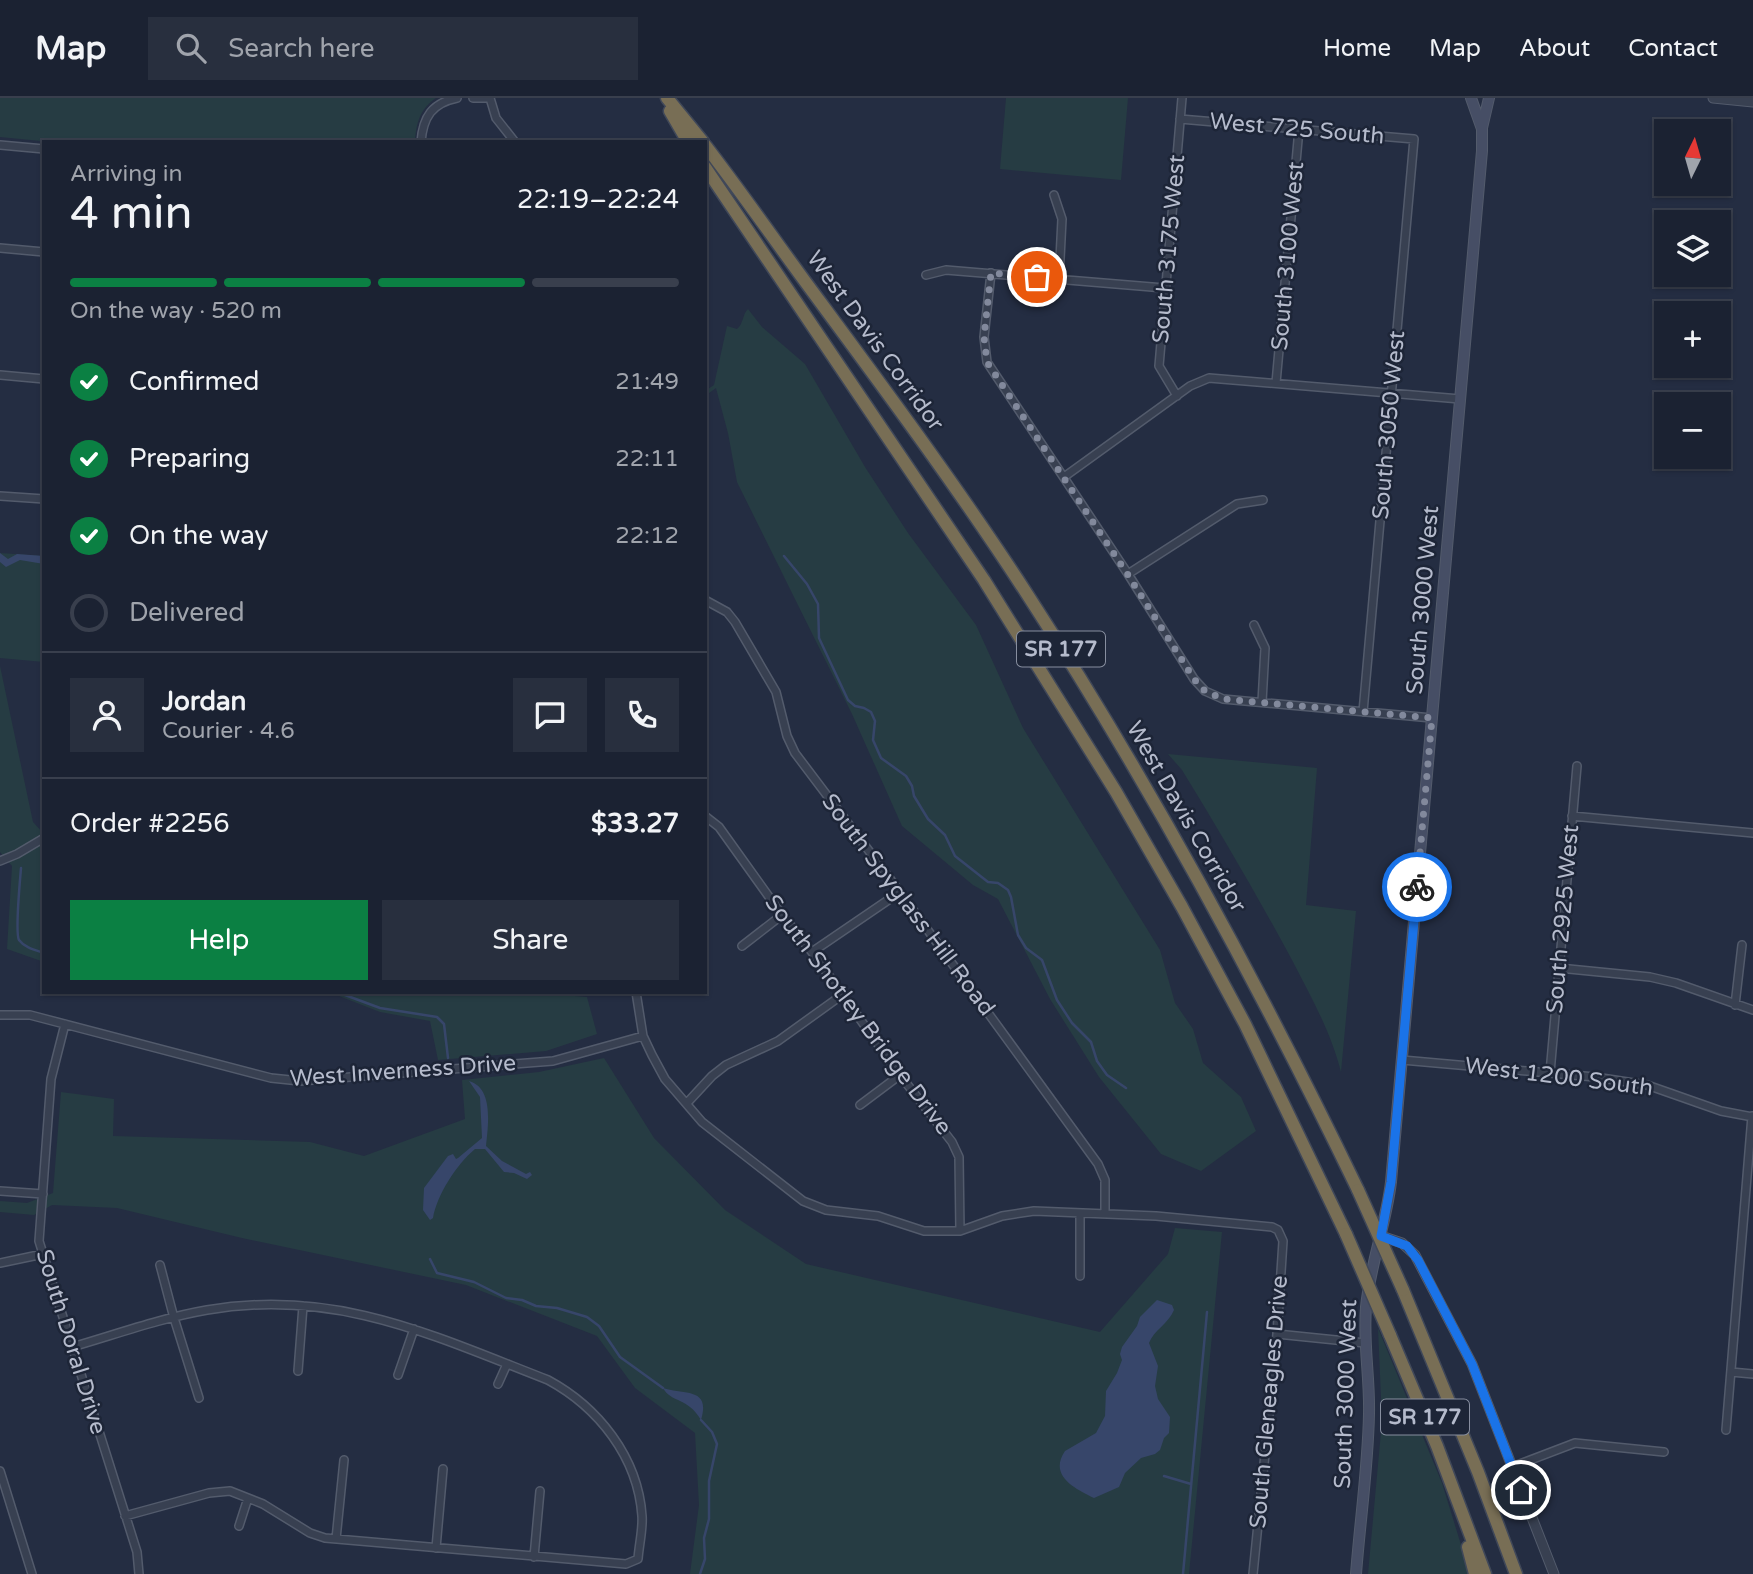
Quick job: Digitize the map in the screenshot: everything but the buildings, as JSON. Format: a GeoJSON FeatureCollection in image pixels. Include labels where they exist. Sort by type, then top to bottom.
{"type":"FeatureCollection","features":[{"type":"Feature","properties":{"kind":"highway","name":"West Davis Corridor"},"geometry":{"type":"LineString","coordinates":[[665,98],[687,140]]}},
{"type":"Feature","properties":{"kind":"highway","name":"West Davis Corridor"},"geometry":{"type":"LineString","coordinates":[[665,98],[701,140]]}},
{"type":"Feature","properties":{"kind":"highway","name":"West Davis Corridor"},"geometry":{"type":"LineString","coordinates":[[707,147],[926,445],[1016,577],[1164,817],[1298,1066],[1358,1190],[1403,1290],[1516,1574]]}},
{"type":"Feature","properties":{"kind":"highway","name":"West Davis Corridor"},"geometry":{"type":"LineString","coordinates":[[707,170],[1017,631],[1150,849],[1245,1024],[1346,1234],[1390,1335],[1485,1574]]}},
{"type":"Feature","properties":{"kind":"highway"},"geometry":{"type":"LineString","coordinates":[[1486,1495],[1504,1528],[1522,1574]]}},
{"type":"Feature","properties":{"kind":"highway"},"geometry":{"type":"LineString","coordinates":[[1457,1499],[1475,1574]]}},
{"type":"Feature","properties":{"kind":"main road","name":"South 3000 West"},"geometry":{"type":"LineString","coordinates":[[1471,98],[1482,129]]}},
{"type":"Feature","properties":{"kind":"main road","name":"South 3000 West"},"geometry":{"type":"LineString","coordinates":[[1356,1574],[1369,1415],[1365,1343],[1368,1294],[1390,1196],[1482,129],[1489,98]]}},
{"type":"Feature","properties":{"kind":"street"},"geometry":{"type":"LineString","coordinates":[[421,140],[426,117],[434,107],[457,98]]}},
{"type":"Feature","properties":{"kind":"street"},"geometry":{"type":"LineString","coordinates":[[473,98],[490,98],[496,118],[513,140]]}},
{"type":"Feature","properties":{"kind":"street","name":"South 3175 West"},"geometry":{"type":"LineString","coordinates":[[1177,396],[1159,366],[1182,98]]}},
{"type":"Feature","properties":{"kind":"street"},"geometry":{"type":"LineString","coordinates":[[1713,98],[1753,102]]}},
{"type":"Feature","properties":{"kind":"street","name":"West 725 South"},"geometry":{"type":"LineString","coordinates":[[1180,119],[1414,139]]}},
{"type":"Feature","properties":{"kind":"street","name":"South 3100 West"},"geometry":{"type":"LineString","coordinates":[[1276,383],[1299,129]]}},
{"type":"Feature","properties":{"kind":"street","name":"South 3050 West"},"geometry":{"type":"LineString","coordinates":[[1363,712],[1414,139]]}},
{"type":"Feature","properties":{"kind":"street"},"geometry":{"type":"LineString","coordinates":[[0,145],[42,149]]}},
{"type":"Feature","properties":{"kind":"street"},"geometry":{"type":"LineString","coordinates":[[1054,195],[1062,219],[1059,279]]}},
{"type":"Feature","properties":{"kind":"street"},"geometry":{"type":"LineString","coordinates":[[0,248],[42,252]]}},
{"type":"Feature","properties":{"kind":"street"},"geometry":{"type":"LineString","coordinates":[[926,275],[946,270],[1164,288]]}},
{"type":"Feature","properties":{"kind":"street"},"geometry":{"type":"LineString","coordinates":[[991,273],[984,337],[987,362],[1194,679],[1205,691],[1223,699],[1432,718]]}},
{"type":"Feature","properties":{"kind":"street"},"geometry":{"type":"LineString","coordinates":[[0,375],[42,379]]}},
{"type":"Feature","properties":{"kind":"street"},"geometry":{"type":"LineString","coordinates":[[1064,477],[1190,386],[1209,378],[1460,400]]}},
{"type":"Feature","properties":{"kind":"street"},"geometry":{"type":"LineString","coordinates":[[0,496],[42,499]]}},
{"type":"Feature","properties":{"kind":"street"},"geometry":{"type":"LineString","coordinates":[[1128,575],[1237,504],[1263,499]]}},
{"type":"Feature","properties":{"kind":"street","name":"South Spyglass Hill Road"},"geometry":{"type":"LineString","coordinates":[[707,601],[727,612],[735,622],[776,692],[787,736],[795,753],[1098,1164],[1105,1180],[1105,1213]]}},
{"type":"Feature","properties":{"kind":"street"},"geometry":{"type":"LineString","coordinates":[[1254,625],[1265,648],[1262,702]]}},
{"type":"Feature","properties":{"kind":"street","name":"South 2925 West"},"geometry":{"type":"LineString","coordinates":[[1550,1073],[1577,766]]}},
{"type":"Feature","properties":{"kind":"street","name":"South Shotley Bridge Drive"},"geometry":{"type":"LineString","coordinates":[[707,816],[719,827],[952,1142],[959,1157],[961,1231]]}},
{"type":"Feature","properties":{"kind":"street"},"geometry":{"type":"LineString","coordinates":[[1572,816],[1753,833]]}},
{"type":"Feature","properties":{"kind":"street"},"geometry":{"type":"LineString","coordinates":[[0,861],[42,839]]}},
{"type":"Feature","properties":{"kind":"street"},"geometry":{"type":"LineString","coordinates":[[812,952],[900,892]]}},
{"type":"Feature","properties":{"kind":"street"},"geometry":{"type":"LineString","coordinates":[[742,946],[782,915]]}},
{"type":"Feature","properties":{"kind":"street"},"geometry":{"type":"LineString","coordinates":[[1735,1005],[1742,945]]}},
{"type":"Feature","properties":{"kind":"street"},"geometry":{"type":"LineString","coordinates":[[1559,968],[1650,977],[1676,983],[1753,1010]]}},
{"type":"Feature","properties":{"kind":"street"},"geometry":{"type":"LineString","coordinates":[[636,994],[643,1036],[665,1079],[702,1122],[803,1201],[827,1210],[878,1216],[923,1231],[961,1231],[1002,1216],[1034,1211],[1105,1213]]}},
{"type":"Feature","properties":{"kind":"street"},"geometry":{"type":"LineString","coordinates":[[687,1104],[712,1076],[726,1065],[778,1041],[842,995]]}},
{"type":"Feature","properties":{"kind":"street","name":"West Inverness Drive"},"geometry":{"type":"LineString","coordinates":[[0,1015],[30,1015],[271,1077],[300,1081],[553,1061],[643,1036]]}},
{"type":"Feature","properties":{"kind":"street","name":"South Doral Drive"},"geometry":{"type":"LineString","coordinates":[[65,1024],[51,1079],[39,1241],[137,1552],[139,1574]]}},
{"type":"Feature","properties":{"kind":"street","name":"West 1200 South"},"geometry":{"type":"LineString","coordinates":[[1402,1060],[1647,1085],[1721,1111],[1753,1116]]}},
{"type":"Feature","properties":{"kind":"street"},"geometry":{"type":"LineString","coordinates":[[860,1105],[900,1075]]}},
{"type":"Feature","properties":{"kind":"street"},"geometry":{"type":"LineString","coordinates":[[1726,1430],[1753,1116]]}},
{"type":"Feature","properties":{"kind":"street"},"geometry":{"type":"LineString","coordinates":[[0,1191],[43,1194]]}},
{"type":"Feature","properties":{"kind":"street","name":"South Gleneagles Drive"},"geometry":{"type":"LineString","coordinates":[[1105,1213],[1272,1227],[1278,1230],[1283,1241],[1277,1334],[1253,1574]]}},
{"type":"Feature","properties":{"kind":"street"},"geometry":{"type":"LineString","coordinates":[[1080,1214],[1080,1276]]}},
{"type":"Feature","properties":{"kind":"street"},"geometry":{"type":"LineString","coordinates":[[1381,1236],[1407,1246],[1418,1260],[1472,1364],[1554,1574]]}},
{"type":"Feature","properties":{"kind":"street"},"geometry":{"type":"LineString","coordinates":[[0,1262],[43,1254]]}},
{"type":"Feature","properties":{"kind":"street"},"geometry":{"type":"LineString","coordinates":[[160,1265],[199,1398]]}},
{"type":"Feature","properties":{"kind":"street"},"geometry":{"type":"LineString","coordinates":[[72,1347],[207,1310],[248,1306],[303,1306],[359,1313],[414,1329],[507,1364],[570,1392],[602,1420],[632,1469],[642,1517],[638,1559],[626,1564],[337,1539],[310,1533],[248,1497],[230,1491],[209,1493],[125,1516]]}},
{"type":"Feature","properties":{"kind":"street"},"geometry":{"type":"LineString","coordinates":[[298,1371],[303,1306]]}},
{"type":"Feature","properties":{"kind":"street"},"geometry":{"type":"LineString","coordinates":[[398,1375],[414,1329]]}},
{"type":"Feature","properties":{"kind":"street"},"geometry":{"type":"LineString","coordinates":[[1277,1334],[1365,1343]]}},
{"type":"Feature","properties":{"kind":"street"},"geometry":{"type":"LineString","coordinates":[[498,1384],[507,1364]]}},
{"type":"Feature","properties":{"kind":"street"},"geometry":{"type":"LineString","coordinates":[[1731,1372],[1753,1374]]}},
{"type":"Feature","properties":{"kind":"street"},"geometry":{"type":"LineString","coordinates":[[1512,1467],[1574,1443],[1664,1452]]}},
{"type":"Feature","properties":{"kind":"street"},"geometry":{"type":"LineString","coordinates":[[337,1539],[344,1460]]}},
{"type":"Feature","properties":{"kind":"street"},"geometry":{"type":"LineString","coordinates":[[436,1548],[443,1469]]}},
{"type":"Feature","properties":{"kind":"street"},"geometry":{"type":"LineString","coordinates":[[0,1471],[32,1574]]}},
{"type":"Feature","properties":{"kind":"street"},"geometry":{"type":"LineString","coordinates":[[534,1557],[540,1491]]}},
{"type":"Feature","properties":{"kind":"street"},"geometry":{"type":"LineString","coordinates":[[239,1526],[248,1497]]}},
{"type":"Feature","properties":{"kind":"shaded area"},"geometry":{"type":"Polygon","coordinates":[[[0,98],[436,98],[420,117],[415,140],[42,141],[0,137],[0,98]]]}},
{"type":"Feature","properties":{"kind":"shaded area"},"geometry":{"type":"Polygon","coordinates":[[[1006,98],[1128,98],[1121,180],[1000,169],[1006,98]]]}},
{"type":"Feature","properties":{"kind":"shaded area"},"geometry":{"type":"Polygon","coordinates":[[[748,309],[762,327],[805,364],[865,467],[908,533],[976,625],[1023,728],[1160,950],[1175,1003],[1193,1029],[1203,1063],[1241,1097],[1256,1131],[1201,1171],[1161,1154],[1099,1077],[1050,999],[998,899],[973,885],[902,826],[852,714],[737,482],[716,388],[707,395],[707,390],[714,385],[727,326],[737,329],[748,309]]]}},
{"type":"Feature","properties":{"kind":"shaded area"},"geometry":{"type":"Polygon","coordinates":[[[0,553],[42,556],[42,662],[0,658],[0,553]]]}},
{"type":"Feature","properties":{"kind":"shaded area"},"geometry":{"type":"Polygon","coordinates":[[[0,666],[33,822],[42,832],[42,961],[7,949],[12,866],[0,852],[0,666]]]}},
{"type":"Feature","properties":{"kind":"shaded area"},"geometry":{"type":"Polygon","coordinates":[[[1168,754],[1317,768],[1306,905],[1356,911],[1341,1072],[1326,1029],[1292,960],[1182,770],[1168,754]]]}},
{"type":"Feature","properties":{"kind":"shaded area"},"geometry":{"type":"Polygon","coordinates":[[[334,994],[551,994],[587,997],[597,1034],[546,1051],[438,1060],[430,1021],[380,1012],[334,994]]]}},
{"type":"Feature","properties":{"kind":"shaded area"},"geometry":{"type":"Polygon","coordinates":[[[604,1058],[654,1138],[725,1210],[806,1264],[1100,1332],[1168,1254],[1175,1228],[1222,1232],[1189,1574],[690,1574],[699,1505],[695,1433],[635,1388],[597,1336],[466,1285],[242,1238],[117,1208],[52,1205],[34,1215],[0,1212],[0,1201],[27,1203],[53,1193],[61,1092],[114,1099],[113,1136],[310,1142],[364,1156],[465,1119],[462,1080],[539,1072],[604,1058]]]}},
{"type":"Feature","properties":{"kind":"shaded area"},"geometry":{"type":"Polygon","coordinates":[[[1378,1328],[1442,1483],[1470,1574],[1368,1574],[1382,1421],[1378,1328]]]}},
{"type":"Feature","properties":{"kind":"water"},"geometry":{"type":"Polygon","coordinates":[[[0,553],[8,559],[17,554],[42,556],[42,564],[20,560],[6,567],[0,562],[0,553]]]}},
{"type":"Feature","properties":{"kind":"water"},"geometry":{"type":"Polygon","coordinates":[[[469,1081],[477,1085],[486,1099],[486,1146],[502,1161],[532,1175],[527,1179],[504,1172],[485,1149],[475,1149],[448,1181],[430,1220],[423,1210],[424,1188],[448,1156],[453,1154],[458,1158],[482,1138],[480,1097],[469,1081]]]}},
{"type":"Feature","properties":{"kind":"water"},"geometry":{"type":"Polygon","coordinates":[[[1157,1300],[1172,1305],[1174,1310],[1149,1343],[1158,1366],[1155,1386],[1158,1399],[1170,1417],[1169,1433],[1160,1450],[1141,1458],[1125,1473],[1119,1487],[1094,1498],[1066,1480],[1060,1468],[1061,1460],[1065,1451],[1096,1433],[1105,1416],[1106,1391],[1122,1360],[1122,1347],[1140,1317],[1157,1300]]]}},
{"type":"Feature","properties":{"kind":"water"},"geometry":{"type":"Polygon","coordinates":[[[663,1388],[699,1397],[703,1409],[701,1420],[691,1407],[670,1396],[663,1388]]]}},
{"type":"Feature","properties":{"kind":"waterway"},"geometry":{"type":"LineString","coordinates":[[784,556],[807,584],[818,604],[819,638],[848,700],[871,712],[875,721],[873,740],[881,758],[906,776],[928,819],[945,835],[955,856],[988,882],[998,883],[1008,890],[1018,935],[1026,948],[1042,960],[1057,1000],[1072,1023],[1091,1042],[1097,1061],[1107,1075],[1126,1088]]}},
{"type":"Feature","properties":{"kind":"waterway"},"geometry":{"type":"LineString","coordinates":[[21,868],[19,940],[27,947],[42,952]]}},
{"type":"Feature","properties":{"kind":"waterway"},"geometry":{"type":"LineString","coordinates":[[342,994],[380,1008],[437,1017],[444,1024],[448,1058]]}},
{"type":"Feature","properties":{"kind":"waterway"},"geometry":{"type":"LineString","coordinates":[[430,1259],[437,1273],[474,1282],[506,1298],[587,1317],[599,1326],[620,1357],[663,1388]]}},
{"type":"Feature","properties":{"kind":"waterway"},"geometry":{"type":"LineString","coordinates":[[1183,1574],[1207,1312]]}},
{"type":"Feature","properties":{"kind":"waterway"},"geometry":{"type":"LineString","coordinates":[[700,1574],[705,1559],[704,1538],[709,1519],[709,1481],[717,1444],[712,1432],[701,1420]]}},
{"type":"Feature","properties":{"kind":"waterway"},"geometry":{"type":"LineString","coordinates":[[1164,1476],[1191,1484]]}},
{"type":"Feature","properties":{"kind":"way so far"},"geometry":{"type":"LineString","coordinates":[[1037,277],[991,273],[984,337],[987,362],[1194,679],[1205,691],[1223,699],[1432,718],[1417,887]]}},
{"type":"Feature","properties":{"kind":"route"},"geometry":{"type":"LineString","coordinates":[[1417,887],[1391,1182],[1381,1236],[1407,1246],[1418,1260],[1472,1364],[1521,1490]]}}]}
